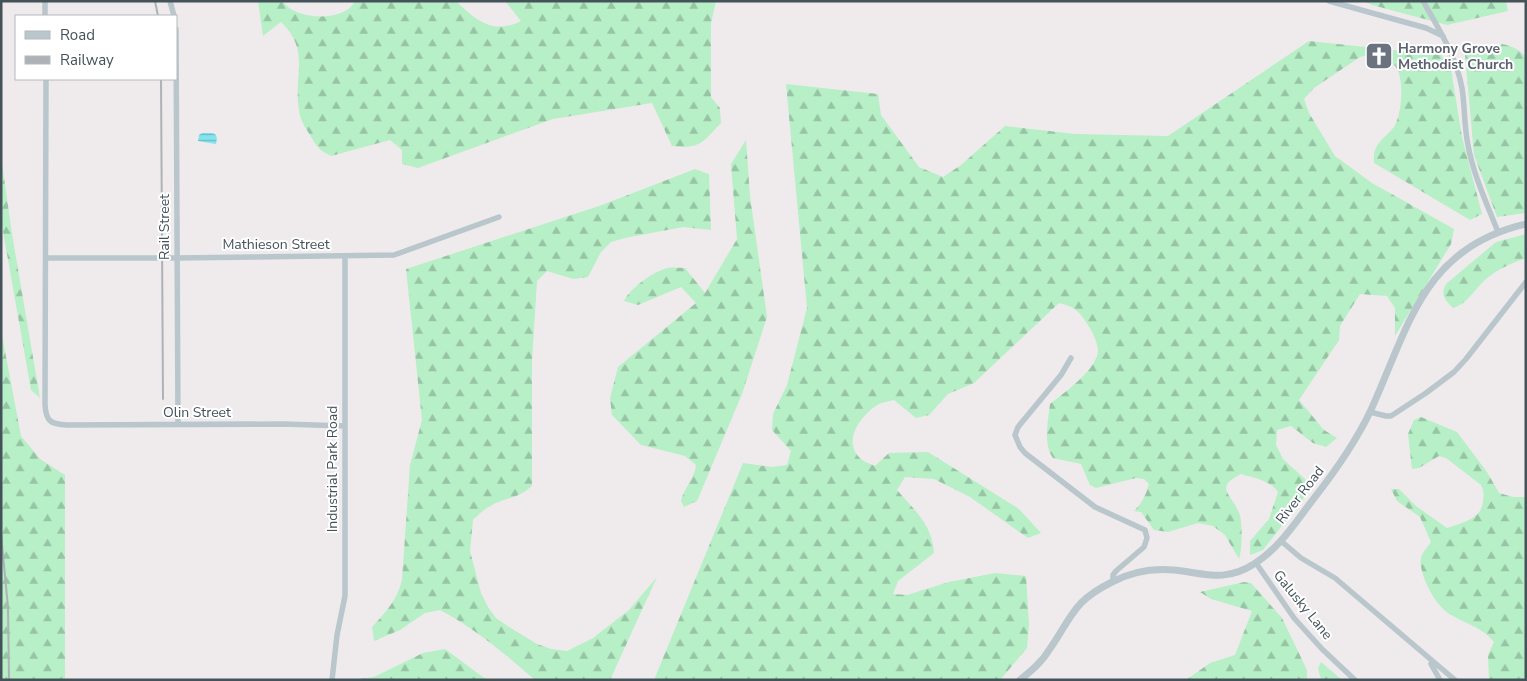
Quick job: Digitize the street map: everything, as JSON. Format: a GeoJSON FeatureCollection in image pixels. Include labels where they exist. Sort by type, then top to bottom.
{"type":"FeatureCollection","features":[{"type":"Feature","properties":{"kind":"street"},"geometry":{"type":"LineString","coordinates":[[46,1],[46,15]]}},
{"type":"Feature","properties":{"kind":"street"},"geometry":{"type":"LineString","coordinates":[[170,1],[174,15]]}},
{"type":"Feature","properties":{"kind":"street"},"geometry":{"type":"LineString","coordinates":[[1329,1],[1426,28],[1443,36]]}},
{"type":"Feature","properties":{"kind":"street"},"geometry":{"type":"LineString","coordinates":[[1423,1],[1443,36],[1456,65],[1461,82],[1468,145],[1472,163],[1498,232]]}},
{"type":"Feature","properties":{"kind":"street"},"geometry":{"type":"LineString","coordinates":[[46,80],[46,258]]}},
{"type":"Feature","properties":{"kind":"street","name":"Rail Street"},"geometry":{"type":"LineString","coordinates":[[176,80],[178,424]]}},
{"type":"Feature","properties":{"kind":"street","name":"Mathieson Street"},"geometry":{"type":"LineString","coordinates":[[46,258],[394,255],[499,218]]}},
{"type":"Feature","properties":{"kind":"street","name":"River Road"},"geometry":{"type":"LineString","coordinates":[[1020,680],[1039,664],[1079,605],[1095,591],[1113,581],[1152,570],[1175,570],[1215,576],[1228,575],[1256,563],[1281,540],[1342,462],[1357,438],[1427,287],[1445,266],[1477,242],[1498,232],[1526,224]]}},
{"type":"Feature","properties":{"kind":"street","name":"Industrial Park Road"},"geometry":{"type":"LineString","coordinates":[[332,680],[337,635],[345,596],[345,256]]}},
{"type":"Feature","properties":{"kind":"street","name":"Olin Street"},"geometry":{"type":"LineString","coordinates":[[46,258],[46,412],[50,422],[67,425],[345,426]]}},
{"type":"Feature","properties":{"kind":"street"},"geometry":{"type":"LineString","coordinates":[[1370,412],[1392,416],[1454,372],[1526,282]]}},
{"type":"Feature","properties":{"kind":"street"},"geometry":{"type":"LineString","coordinates":[[1072,358],[1061,375],[1018,427],[1015,436],[1025,453],[1076,494],[1105,512],[1146,530],[1148,538],[1144,547],[1113,575],[1113,581]]}},
{"type":"Feature","properties":{"kind":"street"},"geometry":{"type":"LineString","coordinates":[[1281,540],[1301,558],[1335,578],[1455,680]]}},
{"type":"Feature","properties":{"kind":"street","name":"Galusky Lane"},"geometry":{"type":"LineString","coordinates":[[1256,563],[1294,618],[1322,649],[1355,680]]}},
{"type":"Feature","properties":{"kind":"street"},"geometry":{"type":"LineString","coordinates":[[1427,658],[1440,680]]}},
{"type":"Feature","properties":{"kind":"green space"},"geometry":{"type":"Polygon","coordinates":[[[258,1],[283,1],[297,12],[308,15],[330,16],[341,13],[355,1],[456,1],[478,20],[486,24],[502,27],[521,21],[505,1],[716,1],[711,23],[711,97],[720,108],[721,123],[700,143],[681,147],[672,146],[652,103],[553,119],[418,168],[402,164],[402,150],[390,140],[331,156],[317,145],[300,117],[298,98],[299,64],[296,43],[290,32],[281,22],[263,36],[258,1]]]}},
{"type":"Feature","properties":{"kind":"green space"},"geometry":{"type":"Polygon","coordinates":[[[1363,1],[1506,1],[1508,11],[1447,25],[1363,1]]]}},
{"type":"Feature","properties":{"kind":"green space"},"geometry":{"type":"Polygon","coordinates":[[[1309,41],[1441,55],[1451,69],[1462,137],[1482,214],[1470,220],[1374,163],[1377,146],[1394,127],[1399,114],[1400,78],[1395,66],[1389,62],[1367,55],[1360,57],[1314,88],[1304,99],[1309,113],[1335,156],[1372,183],[1454,229],[1451,244],[1395,336],[1395,308],[1387,296],[1360,294],[1340,326],[1339,340],[1299,400],[1324,430],[1337,438],[1326,447],[1313,443],[1291,426],[1277,430],[1276,445],[1283,459],[1305,479],[1310,490],[1263,550],[1250,555],[1250,541],[1269,519],[1278,492],[1266,482],[1241,474],[1228,483],[1226,487],[1236,506],[1241,522],[1242,536],[1239,559],[1225,535],[1213,526],[1198,523],[1168,532],[1154,530],[1141,512],[1134,511],[1148,488],[1149,484],[1144,479],[1136,478],[1096,488],[1090,485],[1081,464],[1053,458],[1047,439],[1050,404],[1087,373],[1097,357],[1098,350],[1093,334],[1082,316],[1073,308],[1059,303],[974,383],[948,394],[929,415],[916,418],[894,400],[884,402],[866,414],[860,421],[853,437],[855,452],[862,460],[875,466],[889,453],[928,452],[1019,509],[1041,533],[1028,538],[970,497],[934,479],[905,477],[897,490],[926,526],[933,543],[934,553],[898,581],[893,594],[907,595],[949,582],[995,573],[1026,576],[1029,624],[1027,648],[1000,680],[654,680],[743,463],[772,467],[787,465],[791,451],[772,430],[773,414],[787,385],[807,308],[786,84],[878,94],[881,115],[919,167],[943,177],[961,165],[1005,126],[1075,134],[1168,136],[1309,41]]]}},
{"type":"Feature","properties":{"kind":"green space"},"geometry":{"type":"Polygon","coordinates":[[[1502,44],[1519,50],[1526,58],[1526,213],[1497,217],[1474,155],[1465,54],[1502,44]]]}},
{"type":"Feature","properties":{"kind":"green space"},"geometry":{"type":"Polygon","coordinates":[[[746,140],[750,196],[767,317],[742,394],[697,501],[684,507],[681,501],[694,474],[696,465],[685,456],[641,445],[612,415],[610,398],[618,367],[696,303],[681,287],[638,305],[624,301],[631,291],[643,281],[662,270],[670,268],[685,268],[705,293],[737,239],[731,164],[746,140]]]}},
{"type":"Feature","properties":{"kind":"green space"},"geometry":{"type":"Polygon","coordinates":[[[1,156],[12,234],[40,398],[31,390],[1,220],[1,156]]]}},
{"type":"Feature","properties":{"kind":"green space"},"geometry":{"type":"Polygon","coordinates":[[[695,169],[709,174],[711,230],[683,227],[611,242],[601,252],[588,277],[573,279],[547,271],[537,281],[532,360],[532,486],[519,495],[490,506],[473,520],[470,551],[481,593],[488,607],[496,618],[509,627],[537,644],[551,649],[567,651],[593,638],[629,610],[657,577],[610,680],[535,680],[478,634],[440,610],[425,613],[400,630],[374,641],[372,627],[394,600],[402,580],[410,465],[422,420],[406,269],[602,205],[695,169]]]}},
{"type":"Feature","properties":{"kind":"green space"},"geometry":{"type":"Polygon","coordinates":[[[1526,234],[1526,258],[1494,273],[1462,304],[1453,308],[1443,294],[1446,284],[1496,242],[1526,234]]]}},
{"type":"Feature","properties":{"kind":"green space"},"geometry":{"type":"Polygon","coordinates":[[[1,330],[21,436],[40,459],[65,475],[65,680],[1,680],[1,330]]]}},
{"type":"Feature","properties":{"kind":"green space"},"geometry":{"type":"Polygon","coordinates":[[[1421,417],[1457,432],[1487,472],[1499,493],[1513,497],[1526,497],[1526,680],[1489,680],[1488,655],[1494,642],[1484,632],[1454,617],[1443,609],[1428,588],[1422,572],[1421,558],[1431,542],[1420,517],[1397,501],[1391,489],[1399,489],[1416,506],[1447,528],[1465,522],[1475,516],[1482,507],[1484,494],[1481,485],[1446,458],[1439,456],[1419,468],[1412,469],[1408,434],[1414,420],[1421,417]]]}},
{"type":"Feature","properties":{"kind":"green space"},"geometry":{"type":"Polygon","coordinates":[[[1244,582],[1251,583],[1282,618],[1307,670],[1307,680],[1186,680],[1210,663],[1235,655],[1252,611],[1211,599],[1200,592],[1244,582]]]}},
{"type":"Feature","properties":{"kind":"green space"},"geometry":{"type":"Polygon","coordinates":[[[445,649],[487,680],[352,680],[374,677],[423,653],[445,649]]]}},
{"type":"Feature","properties":{"kind":"green space"},"geometry":{"type":"Polygon","coordinates":[[[1321,662],[1342,680],[1321,680],[1318,668],[1321,662]]]}},
{"type":"Feature","properties":{"kind":"water"},"geometry":{"type":"Polygon","coordinates":[[[202,133],[216,135],[216,144],[198,141],[199,135],[202,133]]]}},
{"type":"Feature","properties":{"kind":"railway"},"geometry":{"type":"LineString","coordinates":[[155,1],[158,15]]}},
{"type":"Feature","properties":{"kind":"railway"},"geometry":{"type":"LineString","coordinates":[[161,80],[163,399]]}},
{"type":"Feature","properties":{"kind":"railway"},"geometry":{"type":"LineString","coordinates":[[1,534],[8,607],[9,680]]}},
{"type":"Feature","properties":{"kind":"place","name":"Harmony Grove Methodist Church"},"geometry":{"type":"Point","coordinates":[1379,56]}}]}
